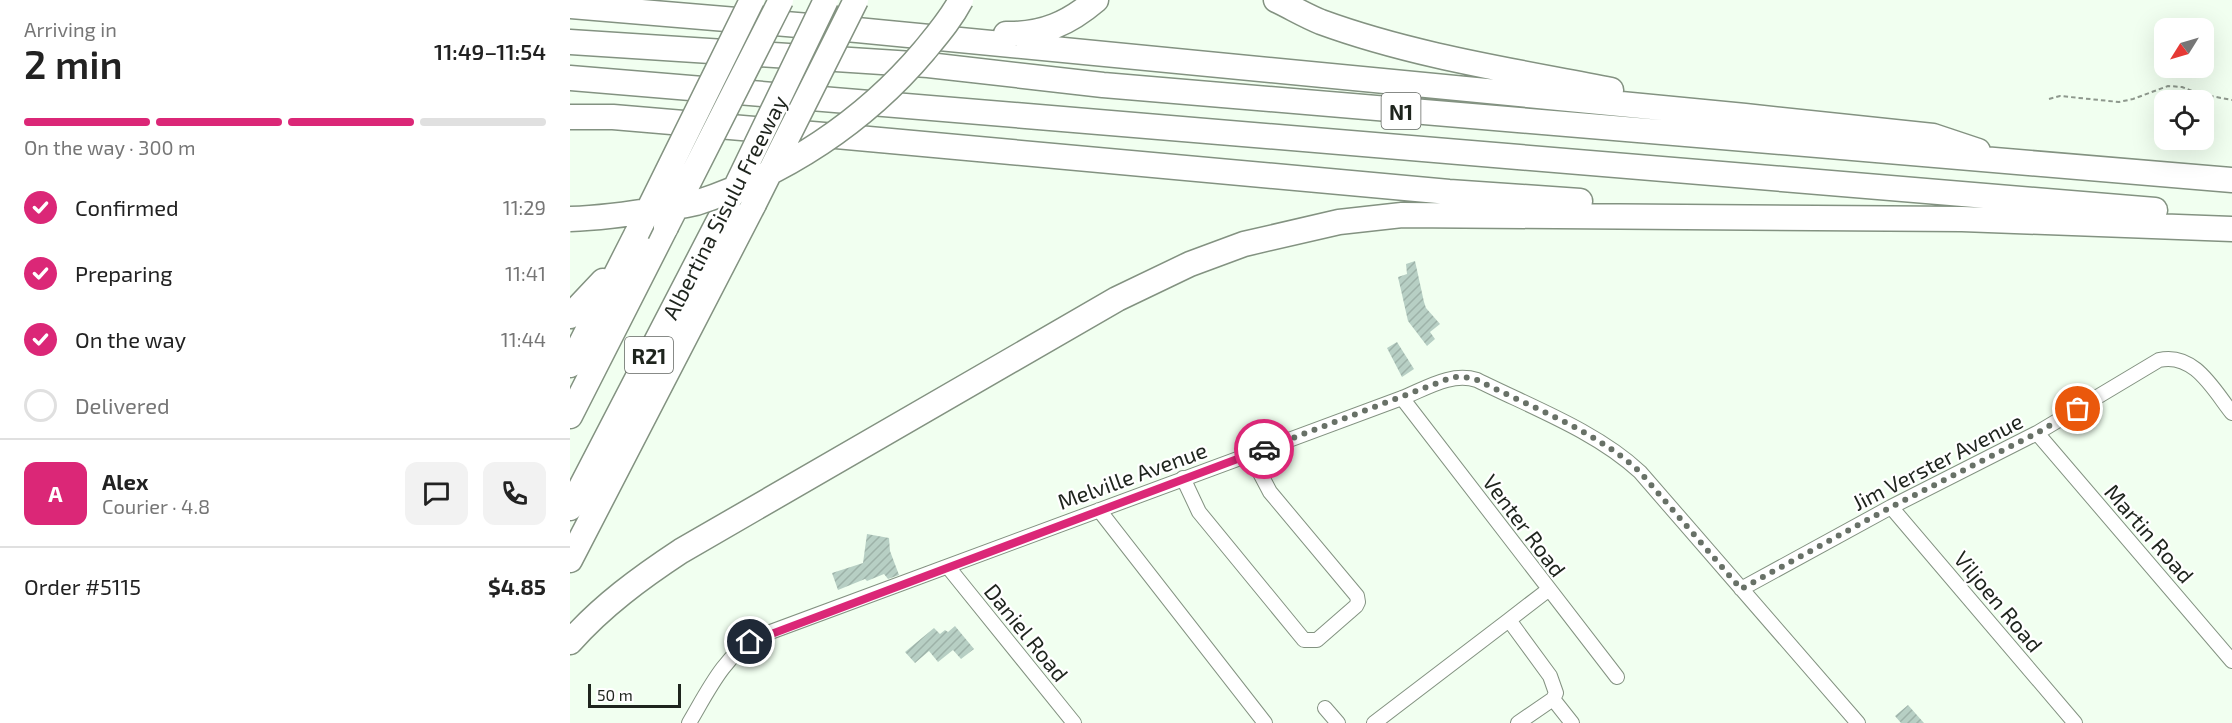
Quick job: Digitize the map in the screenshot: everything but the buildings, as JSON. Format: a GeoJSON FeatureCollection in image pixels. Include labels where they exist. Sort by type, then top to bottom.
{"type":"FeatureCollection","features":[{"type":"Feature","properties":{"kind":"highway"},"geometry":{"type":"LineString","coordinates":[[640,0],[658,7],[735,21]]}},
{"type":"Feature","properties":{"kind":"highway"},"geometry":{"type":"LineString","coordinates":[[570,365],[752,0]]}},
{"type":"Feature","properties":{"kind":"highway","name":"Albertina Sisulu Freeway"},"geometry":{"type":"LineString","coordinates":[[570,416],[781,0]]}},
{"type":"Feature","properties":{"kind":"highway","name":"Albertina Sisulu Freeway"},"geometry":{"type":"LineString","coordinates":[[570,508],[728,203],[826,0]]}},
{"type":"Feature","properties":{"kind":"highway"},"geometry":{"type":"LineString","coordinates":[[570,560],[754,204],[856,0]]}},
{"type":"Feature","properties":{"kind":"highway"},"geometry":{"type":"LineString","coordinates":[[570,219],[618,216],[694,203],[764,176],[795,159],[856,119],[903,76],[952,18],[961,0]]}},
{"type":"Feature","properties":{"kind":"highway"},"geometry":{"type":"LineString","coordinates":[[857,30],[1011,34],[1050,29],[1076,17],[1096,0]]}},
{"type":"Feature","properties":{"kind":"highway"},"geometry":{"type":"LineString","coordinates":[[1276,0],[1320,21],[1376,39],[1448,57],[1745,116]]}},
{"type":"Feature","properties":{"kind":"highway"},"geometry":{"type":"LineString","coordinates":[[570,6],[857,30],[1933,136],[2018,163]]}},
{"type":"Feature","properties":{"kind":"highway","name":"N1"},"geometry":{"type":"LineString","coordinates":[[570,42],[928,65],[1103,85],[2232,180]]}},
{"type":"Feature","properties":{"kind":"highway","name":"N1"},"geometry":{"type":"LineString","coordinates":[[570,78],[2232,217]]}},
{"type":"Feature","properties":{"kind":"highway"},"geometry":{"type":"LineString","coordinates":[[570,117],[613,117],[836,136],[1449,192],[1798,216]]}},
{"type":"Feature","properties":{"kind":"highway"},"geometry":{"type":"LineString","coordinates":[[570,642],[607,605],[681,551],[1117,299],[1190,264],[1244,244],[1339,222],[1402,215],[1798,216],[1962,219],[2232,229]]}},
{"type":"Feature","properties":{"kind":"highway"},"geometry":{"type":"LineString","coordinates":[[570,316],[632,244]]}},
{"type":"Feature","properties":{"kind":"street","name":"Jim Verster Avenue"},"geometry":{"type":"LineString","coordinates":[[1741,589],[1891,507],[2037,433],[2159,360],[2167,358],[2182,360],[2194,367],[2232,413]]}},
{"type":"Feature","properties":{"kind":"street","name":"Melville Avenue"},"geometry":{"type":"LineString","coordinates":[[689,723],[718,673],[737,651],[750,642],[1453,377],[1465,377],[1477,380],[1604,443],[1623,457],[1640,472],[1858,723]]}},
{"type":"Feature","properties":{"kind":"street","name":"Venter Road"},"geometry":{"type":"LineString","coordinates":[[1402,398],[1617,677]]}},
{"type":"Feature","properties":{"kind":"street","name":"Martin Road"},"geometry":{"type":"LineString","coordinates":[[2037,433],[2232,661]]}},
{"type":"Feature","properties":{"kind":"street"},"geometry":{"type":"LineString","coordinates":[[1183,478],[1199,512],[1225,545],[1304,640],[1317,640],[1356,606],[1357,596],[1270,492],[1250,454]]}},
{"type":"Feature","properties":{"kind":"street","name":"Viljoen Road"},"geometry":{"type":"LineString","coordinates":[[1891,507],[2075,723]]}},
{"type":"Feature","properties":{"kind":"street"},"geometry":{"type":"LineString","coordinates":[[1099,510],[1265,723]]}},
{"type":"Feature","properties":{"kind":"street","name":"Daniel Road"},"geometry":{"type":"LineString","coordinates":[[948,567],[1074,723]]}},
{"type":"Feature","properties":{"kind":"street"},"geometry":{"type":"LineString","coordinates":[[1374,723],[1548,590]]}},
{"type":"Feature","properties":{"kind":"street"},"geometry":{"type":"LineString","coordinates":[[1509,620],[1550,676],[1556,693],[1553,699],[1518,723]]}},
{"type":"Feature","properties":{"kind":"street"},"geometry":{"type":"LineString","coordinates":[[1553,699],[1572,723]]}},
{"type":"Feature","properties":{"kind":"street"},"geometry":{"type":"LineString","coordinates":[[1324,708],[1338,723]]}},
{"type":"Feature","properties":{"kind":"path"},"geometry":{"type":"LineString","coordinates":[[2049,99],[2060,96],[2119,102],[2168,86],[2182,87],[2200,94],[2232,100]]}},
{"type":"Feature","properties":{"kind":"way so far"},"geometry":{"type":"LineString","coordinates":[[1264,449],[1453,377],[1477,380],[1604,443],[1623,457],[1640,472],[1741,589],[1891,507],[2037,433],[2078,409]]}},
{"type":"Feature","properties":{"kind":"route"},"geometry":{"type":"LineString","coordinates":[[750,642],[1264,449]]}}]}
